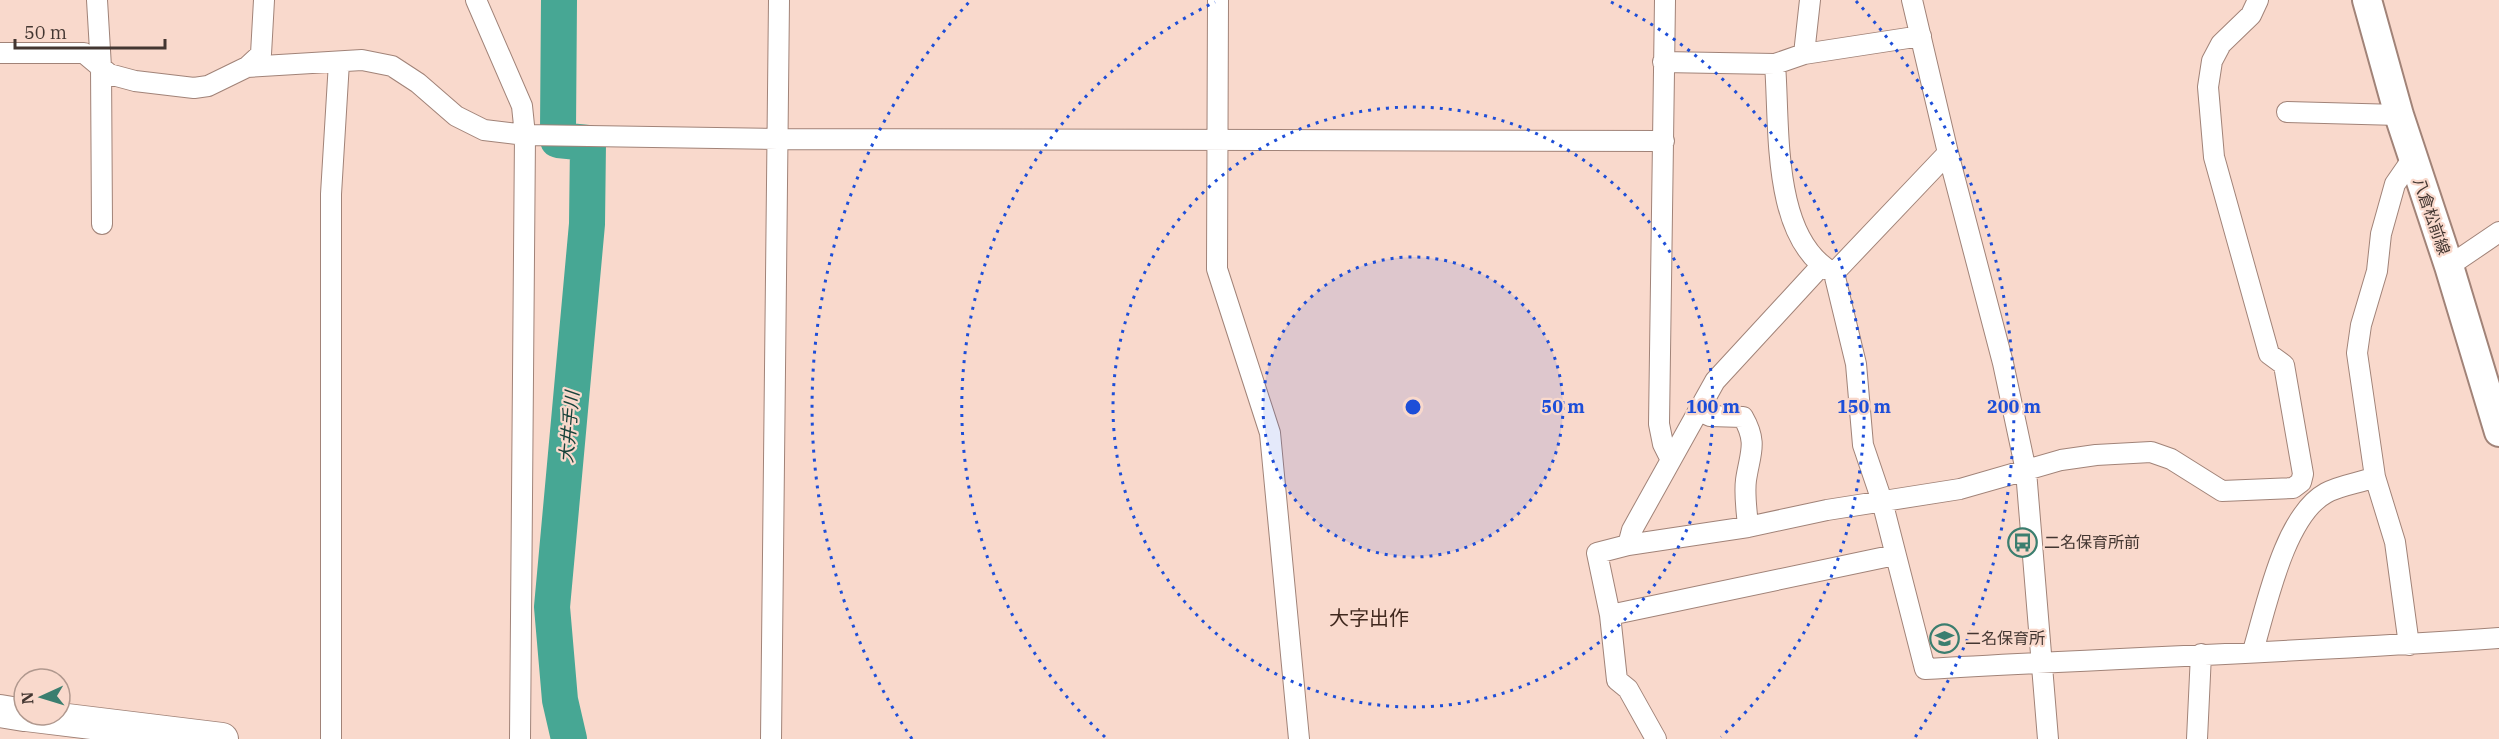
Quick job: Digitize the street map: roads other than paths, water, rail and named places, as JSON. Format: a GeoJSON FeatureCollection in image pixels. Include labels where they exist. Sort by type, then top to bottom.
{"type":"FeatureCollection","features":[{"type":"Feature","properties":{"kind":"main road","name":"八倉松前線"},"geometry":{"type":"LineString","coordinates":[[2367,0],[2412,158],[2450,266],[2499,432]]}},
{"type":"Feature","properties":{"kind":"main road"},"geometry":{"type":"LineString","coordinates":[[72,721],[220,739]]}},
{"type":"Feature","properties":{"kind":"street"},"geometry":{"type":"LineString","coordinates":[[97,0],[101,68],[102,225]]}},
{"type":"Feature","properties":{"kind":"street"},"geometry":{"type":"LineString","coordinates":[[0,53],[84,53],[109,74],[135,81],[194,88],[208,86],[247,67],[261,54],[264,0]]}},
{"type":"Feature","properties":{"kind":"street"},"geometry":{"type":"LineString","coordinates":[[476,0],[522,106],[525,135],[520,739]]}},
{"type":"Feature","properties":{"kind":"street"},"geometry":{"type":"LineString","coordinates":[[771,739],[779,0]]}},
{"type":"Feature","properties":{"kind":"street"},"geometry":{"type":"LineString","coordinates":[[1218,0],[1217,269],[1270,433],[1299,739]]}},
{"type":"Feature","properties":{"kind":"street"},"geometry":{"type":"LineString","coordinates":[[1665,0],[1663,62],[1665,141],[1659,424],[1663,444],[1670,458]]}},
{"type":"Feature","properties":{"kind":"street"},"geometry":{"type":"LineString","coordinates":[[1804,54],[1810,0]]}},
{"type":"Feature","properties":{"kind":"street"},"geometry":{"type":"LineString","coordinates":[[1912,0],[1948,153],[2003,363],[2026,471],[2048,739]]}},
{"type":"Feature","properties":{"kind":"street"},"geometry":{"type":"LineString","coordinates":[[1656,739],[1628,689],[1617,680],[1610,615],[1597,553],[1628,545],[1748,527],[1827,510],[1960,489],[2061,460],[2096,455],[2151,452],[2171,459],[2222,491],[2293,488],[2301,482],[2303,474],[2284,365],[2269,354],[2213,146],[2208,87],[2212,61],[2222,44],[2251,15],[2258,0]]}},
{"type":"Feature","properties":{"kind":"street"},"geometry":{"type":"LineString","coordinates":[[1663,62],[1775,64],[1804,54],[1921,36]]}},
{"type":"Feature","properties":{"kind":"street"},"geometry":{"type":"LineString","coordinates":[[247,67],[362,60],[392,66],[465,120],[484,130],[525,135],[778,139],[1665,141]]}},
{"type":"Feature","properties":{"kind":"street"},"geometry":{"type":"LineString","coordinates":[[331,739],[331,194],[339,62]]}},
{"type":"Feature","properties":{"kind":"street"},"geometry":{"type":"LineString","coordinates":[[1775,64],[1789,217],[1808,252],[1827,269],[1856,364],[1863,446],[1882,501],[1924,669],[2409,645],[2499,638]]}},
{"type":"Feature","properties":{"kind":"street"},"geometry":{"type":"LineString","coordinates":[[2287,112],[2399,115]]}},
{"type":"Feature","properties":{"kind":"street"},"geometry":{"type":"LineString","coordinates":[[1628,545],[1632,530],[1670,458],[1715,381],[1948,153]]}},
{"type":"Feature","properties":{"kind":"street"},"geometry":{"type":"LineString","coordinates":[[2409,645],[2395,542],[2375,477],[2357,353],[2389,204],[2395,184],[2412,158]]}},
{"type":"Feature","properties":{"kind":"street"},"geometry":{"type":"LineString","coordinates":[[2450,266],[2499,232]]}},
{"type":"Feature","properties":{"kind":"street"},"geometry":{"type":"LineString","coordinates":[[1699,411],[1710,416],[1743,417],[1750,430],[1753,443],[1745,482],[1748,527]]}},
{"type":"Feature","properties":{"kind":"street"},"geometry":{"type":"LineString","coordinates":[[2253,651],[2289,539],[2308,509],[2326,493],[2375,477]]}},
{"type":"Feature","properties":{"kind":"street"},"geometry":{"type":"LineString","coordinates":[[2301,482],[2326,493]]}},
{"type":"Feature","properties":{"kind":"street"},"geometry":{"type":"LineString","coordinates":[[1610,615],[1896,555]]}},
{"type":"Feature","properties":{"kind":"street"},"geometry":{"type":"LineString","coordinates":[[2197,739],[2201,654]]}},
{"type":"Feature","properties":{"kind":"waterway","name":"大井手川"},"geometry":{"type":"LineString","coordinates":[[558,129],[559,0]]}},
{"type":"Feature","properties":{"kind":"waterway","name":"大井手川"},"geometry":{"type":"LineString","coordinates":[[558,140],[588,143],[587,224],[552,607],[560,700],[569,739]]}},
{"type":"Feature","properties":{"kind":"place","name":"二名保育所前"},"geometry":{"type":"Point","coordinates":[2023,542]}},
{"type":"Feature","properties":{"kind":"place","name":"二名保育所"},"geometry":{"type":"Point","coordinates":[1944,638]}},
{"type":"Feature","properties":{"kind":"district","name":"大字出作"},"geometry":{"type":"Point","coordinates":[1369,617]}}]}
